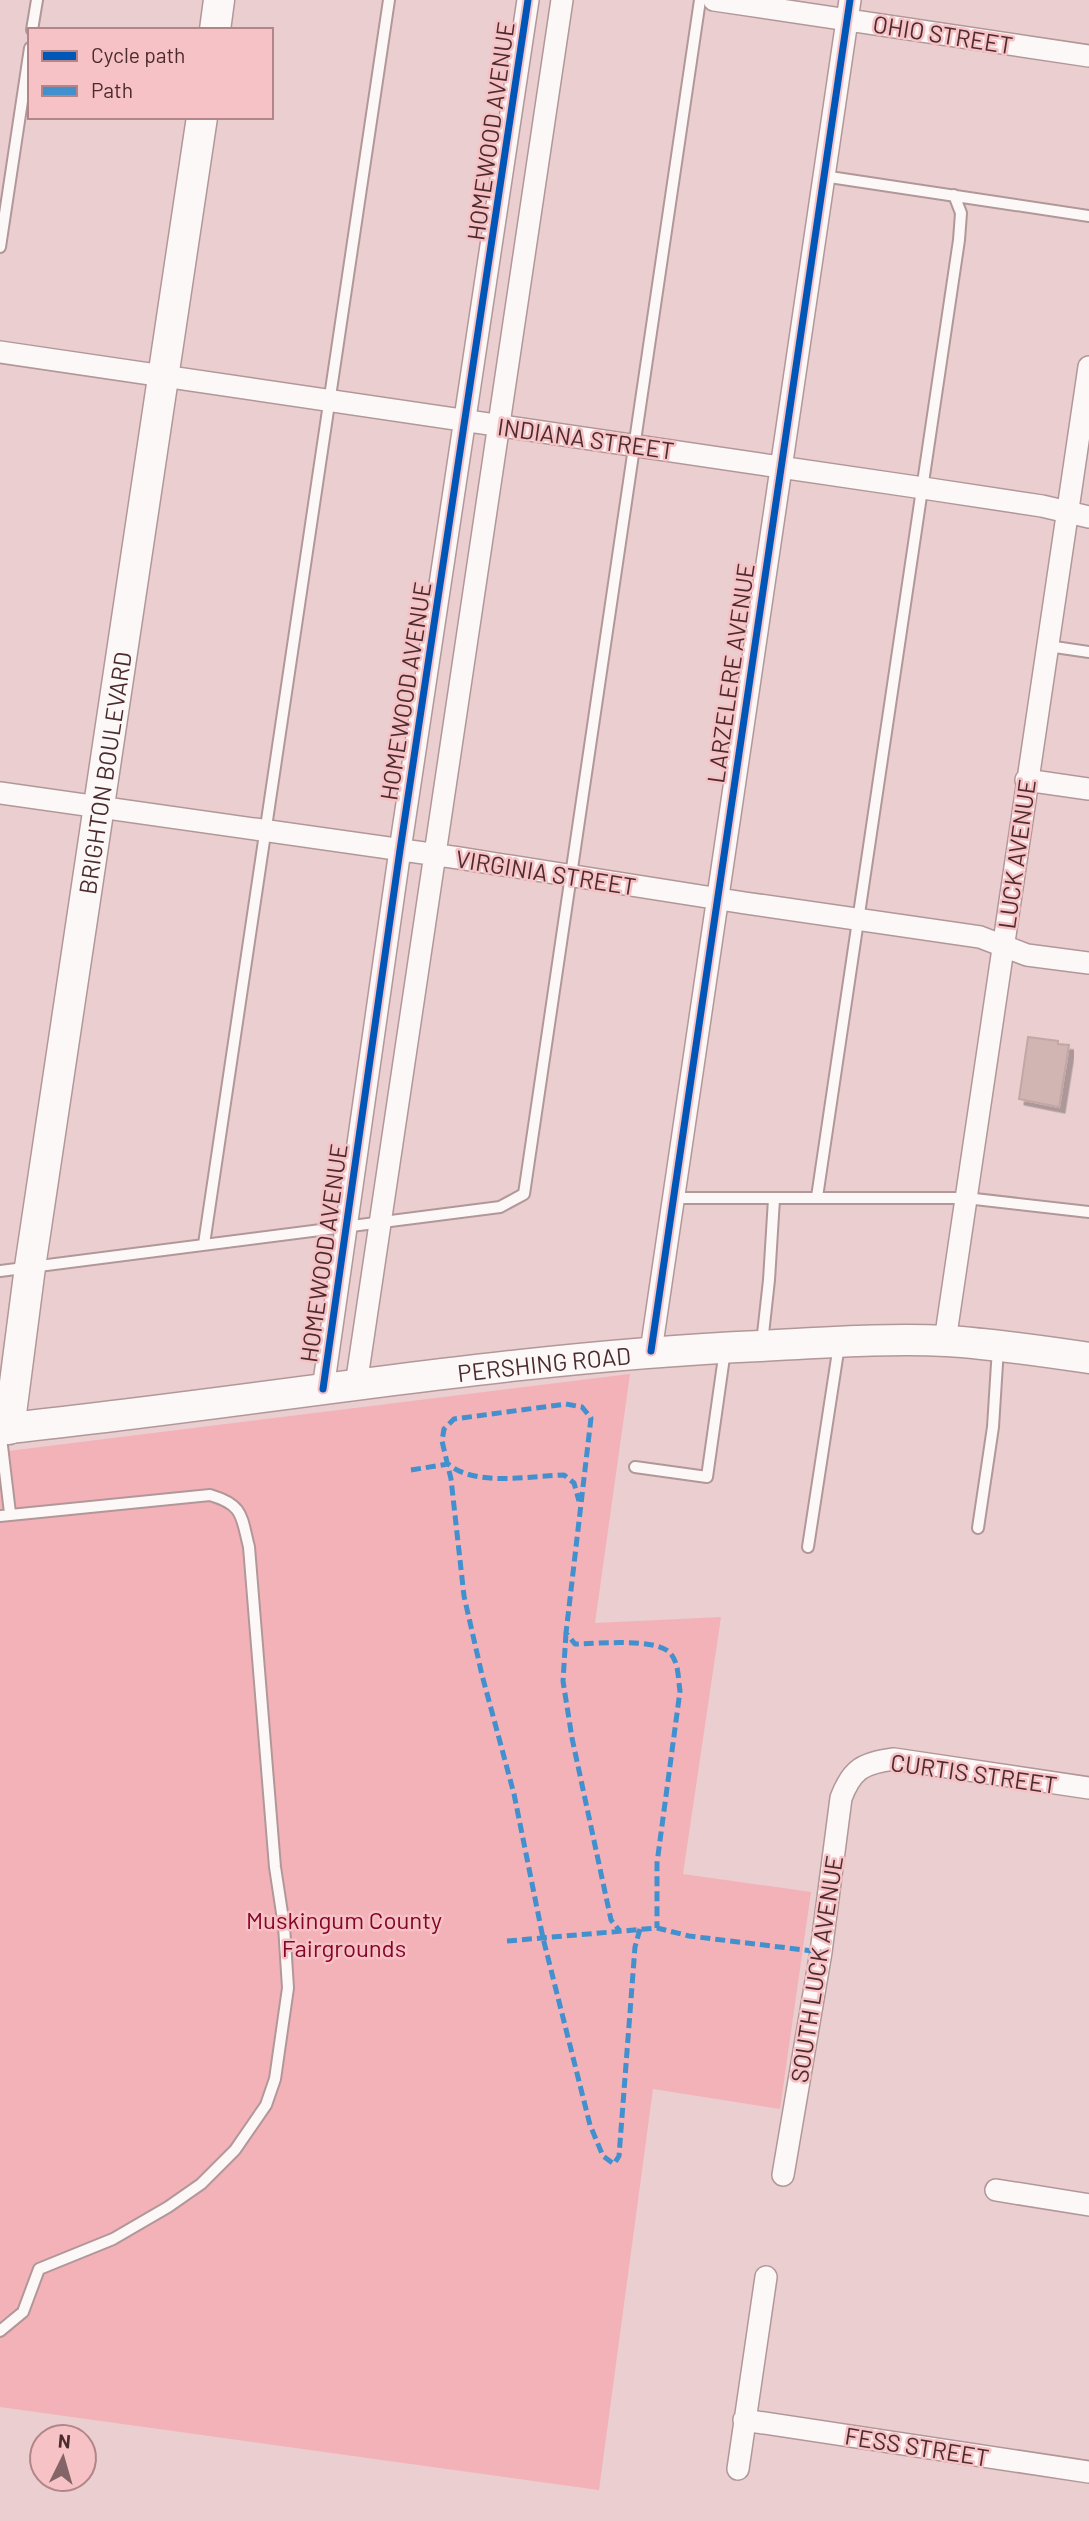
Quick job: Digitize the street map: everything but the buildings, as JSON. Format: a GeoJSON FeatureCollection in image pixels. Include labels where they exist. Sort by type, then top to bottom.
{"type":"FeatureCollection","features":[{"type":"Feature","properties":{"kind":"street"},"geometry":{"type":"LineString","coordinates":[[215,28],[219,0]]}},
{"type":"Feature","properties":{"kind":"street","name":"HOMEWOOD AVENUE"},"geometry":{"type":"LineString","coordinates":[[323,1389],[400,850],[528,0]]}},
{"type":"Feature","properties":{"kind":"street","name":"HOMEWOOD AVENUE"},"geometry":{"type":"LineString","coordinates":[[356,1385],[562,0]]}},
{"type":"Feature","properties":{"kind":"street","name":"OHIO STREET"},"geometry":{"type":"LineString","coordinates":[[714,0],[849,10],[1089,56]]}},
{"type":"Feature","properties":{"kind":"street","name":"LARZELERE AVENUE"},"geometry":{"type":"LineString","coordinates":[[651,1351],[849,10]]}},
{"type":"Feature","properties":{"kind":"street","name":"BRIGHTON BOULEVARD"},"geometry":{"type":"LineString","coordinates":[[3,1429],[30,1267],[202,119]]}},
{"type":"Feature","properties":{"kind":"street","name":"INDIANA STREET"},"geometry":{"type":"LineString","coordinates":[[0,352],[1042,506],[1089,517]]}},
{"type":"Feature","properties":{"kind":"street","name":"LUCK AVENUE"},"geometry":{"type":"LineString","coordinates":[[945,1341],[1089,367]]}},
{"type":"Feature","properties":{"kind":"street"},"geometry":{"type":"LineString","coordinates":[[1026,780],[1089,789]]}},
{"type":"Feature","properties":{"kind":"street","name":"VIRGINIA STREET"},"geometry":{"type":"LineString","coordinates":[[0,793],[980,937],[1027,954],[1089,963]]}},
{"type":"Feature","properties":{"kind":"street","name":"PERSHING ROAD"},"geometry":{"type":"LineString","coordinates":[[3,1429],[651,1351],[839,1342],[945,1341],[999,1345],[1089,1358]]}},
{"type":"Feature","properties":{"kind":"street","name":"CURTIS STREET"},"geometry":{"type":"LineString","coordinates":[[860,1768],[875,1761],[894,1759],[1089,1788]]}},
{"type":"Feature","properties":{"kind":"street","name":"SOUTH LUCK AVENUE"},"geometry":{"type":"LineString","coordinates":[[783,2175],[821,1952],[841,1798],[847,1782],[860,1768]]}},
{"type":"Feature","properties":{"kind":"street"},"geometry":{"type":"LineString","coordinates":[[996,2190],[1089,2205]]}},
{"type":"Feature","properties":{"kind":"street"},"geometry":{"type":"LineString","coordinates":[[738,2469],[766,2277]]}},
{"type":"Feature","properties":{"kind":"street","name":"FESS STREET"},"geometry":{"type":"LineString","coordinates":[[744,2420],[1089,2472]]}},
{"type":"Feature","properties":{"kind":"lane"},"geometry":{"type":"LineString","coordinates":[[33,28],[37,0]]}},
{"type":"Feature","properties":{"kind":"lane"},"geometry":{"type":"LineString","coordinates":[[204,1244],[389,0]]}},
{"type":"Feature","properties":{"kind":"lane"},"geometry":{"type":"LineString","coordinates":[[0,1271],[500,1207],[524,1194],[700,0]]}},
{"type":"Feature","properties":{"kind":"lane"},"geometry":{"type":"LineString","coordinates":[[0,247],[28,61]]}},
{"type":"Feature","properties":{"kind":"lane"},"geometry":{"type":"LineString","coordinates":[[823,176],[1089,216]]}},
{"type":"Feature","properties":{"kind":"lane"},"geometry":{"type":"LineString","coordinates":[[817,1197],[959,240],[961,213],[954,195]]}},
{"type":"Feature","properties":{"kind":"lane"},"geometry":{"type":"LineString","coordinates":[[1048,646],[1089,652]]}},
{"type":"Feature","properties":{"kind":"lane"},"geometry":{"type":"LineString","coordinates":[[672,1198],[966,1198],[1089,1212]]}},
{"type":"Feature","properties":{"kind":"lane"},"geometry":{"type":"LineString","coordinates":[[761,1346],[769,1280],[774,1199]]}},
{"type":"Feature","properties":{"kind":"lane"},"geometry":{"type":"LineString","coordinates":[[808,1547],[839,1342]]}},
{"type":"Feature","properties":{"kind":"lane"},"geometry":{"type":"LineString","coordinates":[[978,1528],[993,1427],[999,1345]]}},
{"type":"Feature","properties":{"kind":"lane"},"geometry":{"type":"LineString","coordinates":[[635,1467],[707,1478],[726,1347]]}},
{"type":"Feature","properties":{"kind":"lane"},"geometry":{"type":"LineString","coordinates":[[0,2332],[23,2312],[39,2269],[113,2238],[168,2207],[201,2184],[235,2150],[266,2105],[275,2079],[288,1988],[284,1926],[275,1867],[249,1547],[240,1511],[227,1500],[210,1495],[5,1515],[3,1429]]}},
{"type":"Feature","properties":{"kind":"green space","name":"Muskingum County Fairgrounds"},"geometry":{"type":"Polygon","coordinates":[[[630,1374],[595,1623],[721,1617],[683,1874],[811,1892],[780,2109],[653,2089],[599,2490],[0,2407],[0,1452],[630,1374]]]}},
{"type":"Feature","properties":{"kind":"marked path"},"geometry":{"type":"LineString","coordinates":[[640,1929],[635,1947],[619,2156],[614,2164],[603,2156],[590,2125],[543,1938],[514,1794],[464,1596],[451,1479],[442,1441],[444,1429],[454,1419],[566,1404],[582,1407],[591,1418],[566,1633],[575,1644],[653,1645],[671,1654],[678,1672],[680,1691],[657,1863],[657,1928]]}},
{"type":"Feature","properties":{"kind":"marked path"},"geometry":{"type":"LineString","coordinates":[[411,1470],[448,1464],[473,1476],[488,1478],[564,1475],[574,1483],[579,1501]]}},
{"type":"Feature","properties":{"kind":"marked path"},"geometry":{"type":"LineString","coordinates":[[566,1633],[563,1681],[572,1738],[611,1920],[619,1930]]}},
{"type":"Feature","properties":{"kind":"marked path"},"geometry":{"type":"LineString","coordinates":[[507,1941],[657,1928],[689,1936],[821,1952]]}},
{"type":"Feature","properties":{"kind":"cycle path"},"geometry":{"type":"LineString","coordinates":[[323,1389],[400,850],[528,0]]}},
{"type":"Feature","properties":{"kind":"cycle path"},"geometry":{"type":"LineString","coordinates":[[651,1351],[850,0]]}}]}
